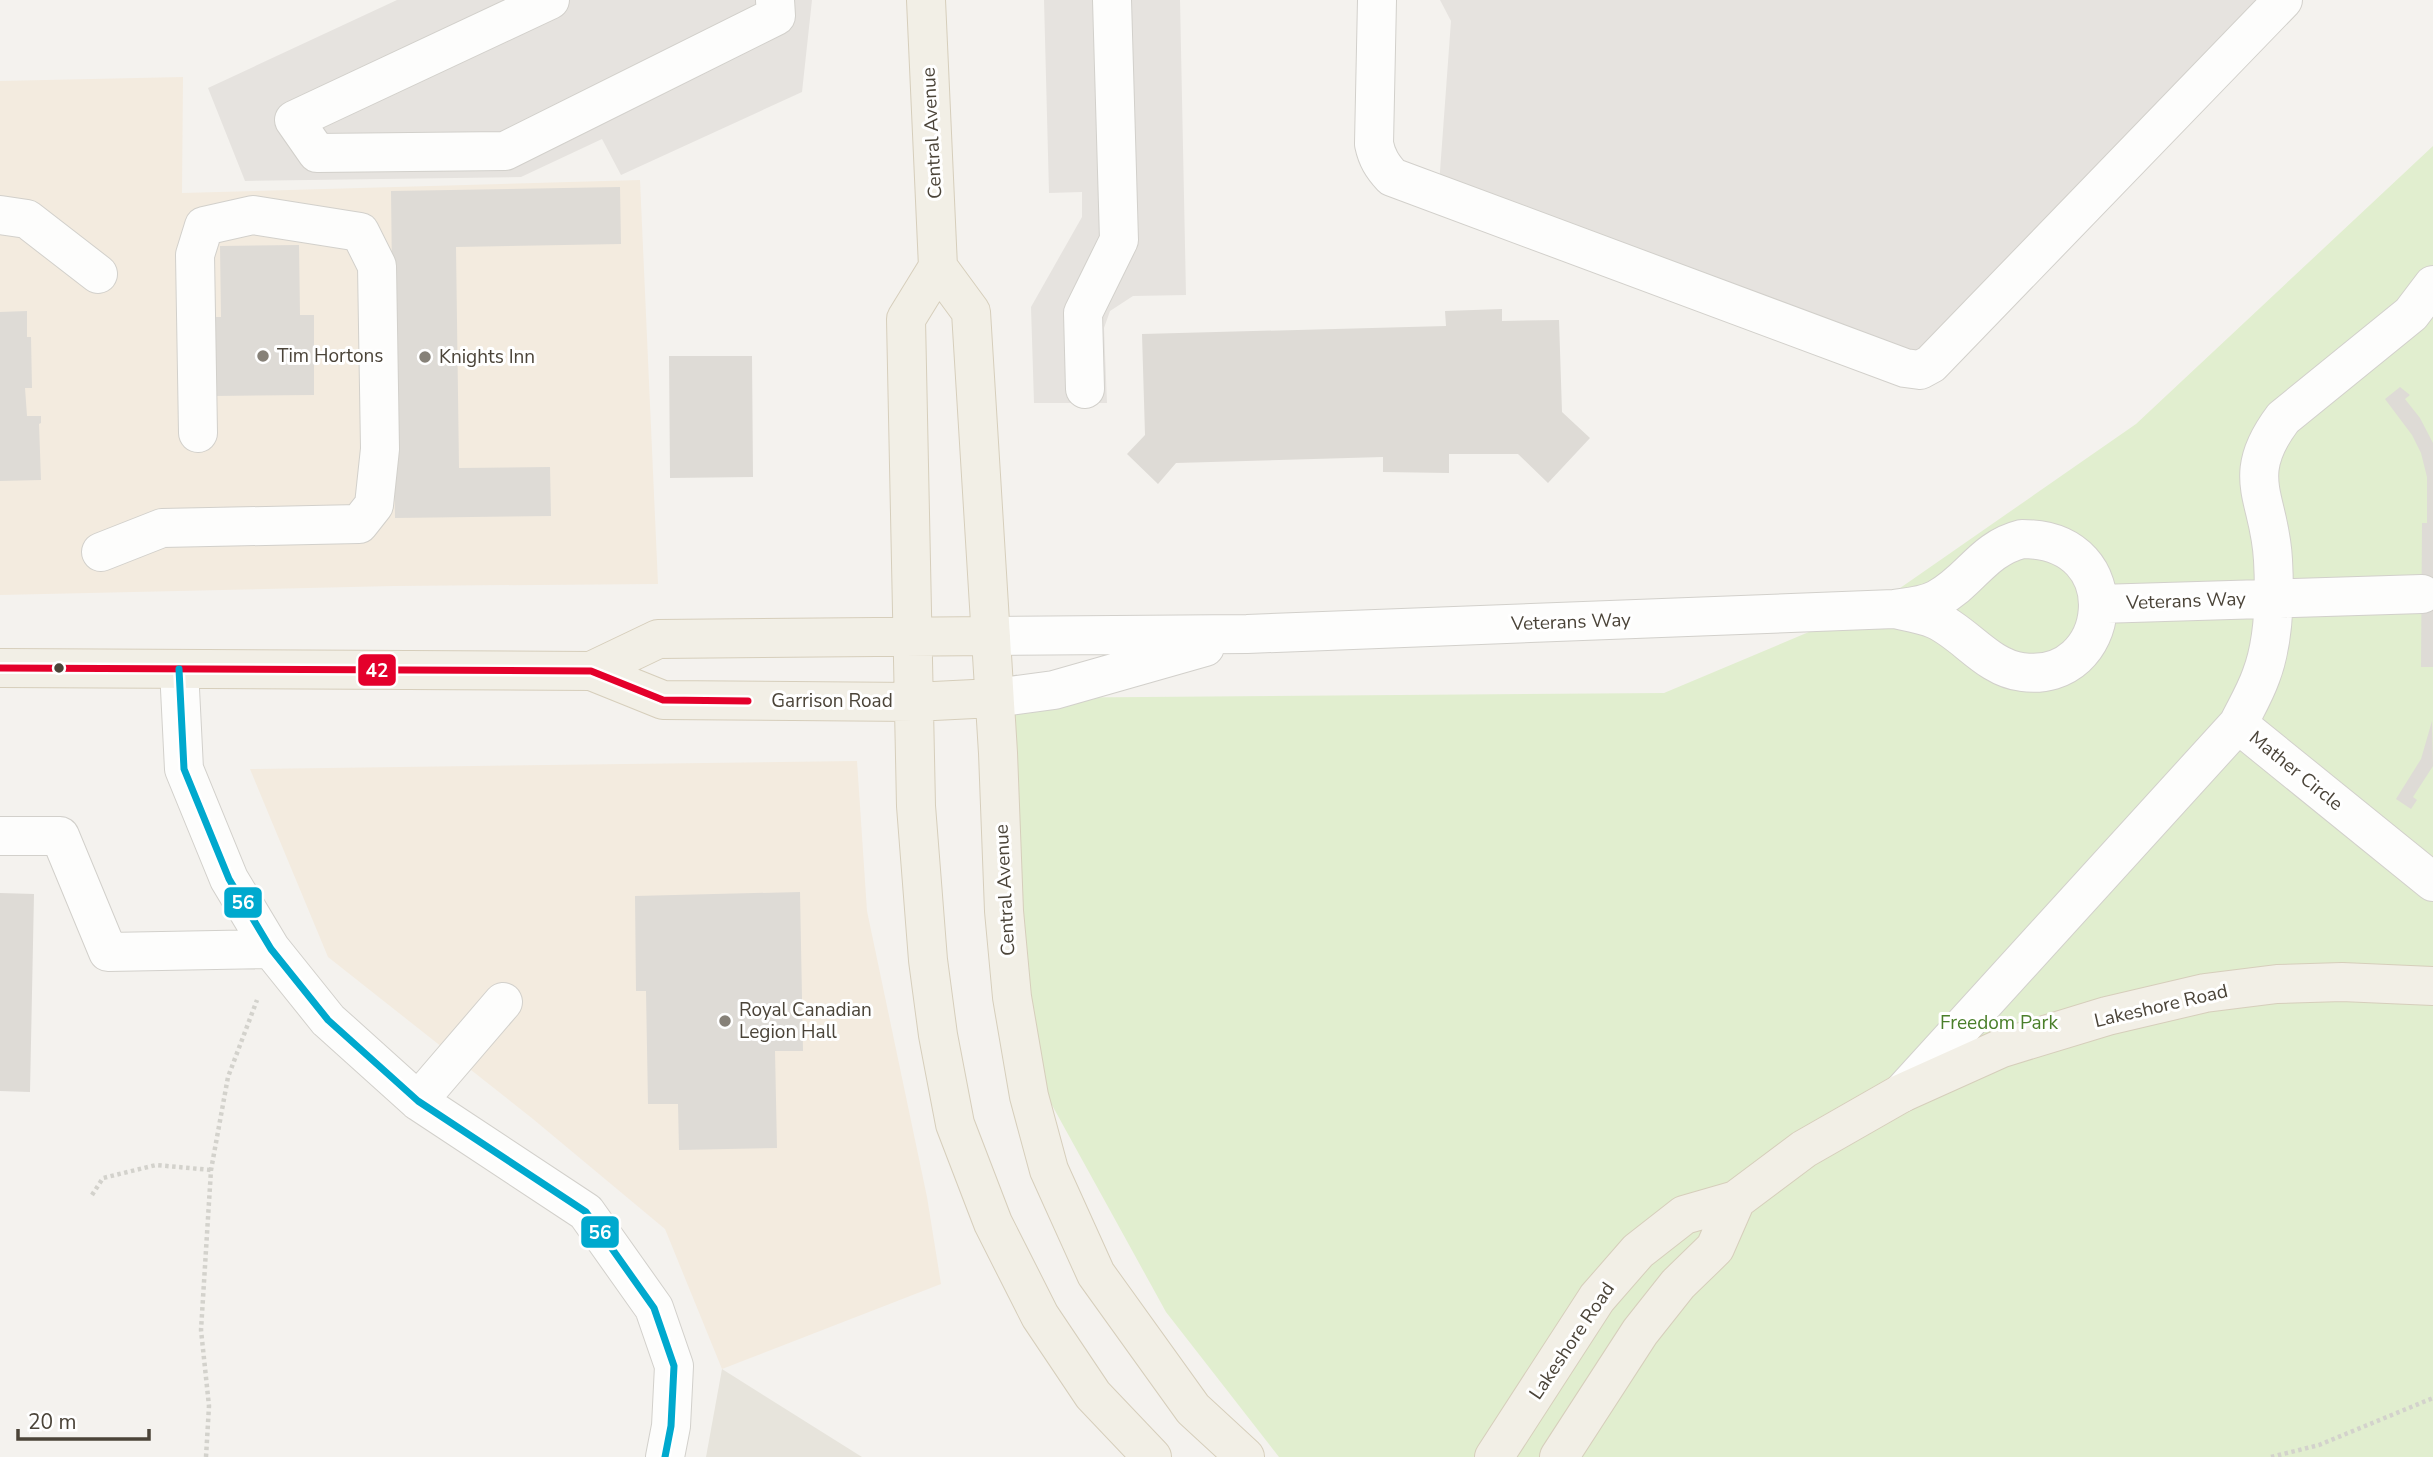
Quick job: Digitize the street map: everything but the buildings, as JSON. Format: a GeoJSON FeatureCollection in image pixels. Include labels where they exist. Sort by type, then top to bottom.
{"type":"FeatureCollection","features":[{"type":"Feature","properties":{"kind":"main road","name":"Central Avenue"},"geometry":{"type":"LineString","coordinates":[[926,0],[938,267],[971,312],[991,636],[1004,911],[1012,997],[1029,1096],[1049,1170],[1096,1274],[1193,1409],[1245,1457]]}},
{"type":"Feature","properties":{"kind":"main road"},"geometry":{"type":"LineString","coordinates":[[938,267],[906,319],[916,806],[928,960],[938,1035],[956,1124],[993,1223],[1040,1316],[1093,1395],[1152,1457]]}},
{"type":"Feature","properties":{"kind":"main road","name":"Garrison Road"},"geometry":{"type":"LineString","coordinates":[[591,671],[658,639],[991,636]]}},
{"type":"Feature","properties":{"kind":"main road","name":"Garrison Road"},"geometry":{"type":"LineString","coordinates":[[0,668],[591,671],[663,701],[914,702],[994,698]]}},
{"type":"Feature","properties":{"kind":"main road","name":"Lakeshore Road"},"geometry":{"type":"LineString","coordinates":[[1494,1457],[1597,1298],[1638,1251],[1684,1215],[1736,1200],[1804,1149],[1902,1093],[2002,1048],[2107,1016],[2205,993],[2277,984],[2342,982],[2433,986]]}},
{"type":"Feature","properties":{"kind":"main road","name":"Lakeshore Road"},"geometry":{"type":"LineString","coordinates":[[1559,1457],[1640,1332],[1678,1284],[1715,1248],[1736,1200]]}},
{"type":"Feature","properties":{"kind":"street"},"geometry":{"type":"LineString","coordinates":[[550,0],[294,120],[317,153],[505,151],[776,16],[775,0]]}},
{"type":"Feature","properties":{"kind":"street"},"geometry":{"type":"LineString","coordinates":[[1085,389],[1083,313],[1119,240],[1112,0]]}},
{"type":"Feature","properties":{"kind":"street"},"geometry":{"type":"LineString","coordinates":[[1377,0],[1374,144],[1382,167],[1392,177],[1892,363],[1920,370],[1931,364],[2283,0]]}},
{"type":"Feature","properties":{"kind":"street"},"geometry":{"type":"LineString","coordinates":[[0,215],[27,219],[97,274]]}},
{"type":"Feature","properties":{"kind":"street"},"geometry":{"type":"LineString","coordinates":[[101,552],[162,528],[359,524],[374,505],[380,449],[377,266],[360,232],[253,215],[204,226],[195,255],[198,433]]}},
{"type":"Feature","properties":{"kind":"street","name":"Mather Circle"},"geometry":{"type":"LineString","coordinates":[[2433,285],[2411,314],[2283,418],[2269,436],[2260,457],[2259,478],[2273,558],[2269,640],[2262,674],[2238,724],[2433,882]]}},
{"type":"Feature","properties":{"kind":"street","name":"Veterans Way"},"geometry":{"type":"LineString","coordinates":[[991,636],[1247,634],[1895,609],[1937,600],[1963,581],[1990,552],[2022,538],[2055,542],[2074,554],[2089,571],[2099,604],[2096,626],[2085,647],[2058,668],[2036,673],[2013,671],[1936,620],[1895,609]]}},
{"type":"Feature","properties":{"kind":"street","name":"Veterans Way"},"geometry":{"type":"LineString","coordinates":[[2099,604],[2422,594]]}},
{"type":"Feature","properties":{"kind":"street","name":"Veterans Way"},"geometry":{"type":"LineString","coordinates":[[994,698],[1054,690],[1247,634]]}},
{"type":"Feature","properties":{"kind":"street"},"geometry":{"type":"LineString","coordinates":[[179,668],[184,769],[229,879],[278,958],[328,1020],[418,1101],[586,1212],[654,1308],[674,1366],[671,1426],[665,1457]]}},
{"type":"Feature","properties":{"kind":"street","name":"Lakeshore Road"},"geometry":{"type":"LineString","coordinates":[[1902,1093],[2238,724]]}},
{"type":"Feature","properties":{"kind":"street"},"geometry":{"type":"LineString","coordinates":[[0,836],[60,836],[108,953],[278,958]]}},
{"type":"Feature","properties":{"kind":"street"},"geometry":{"type":"LineString","coordinates":[[418,1101],[503,1002]]}},
{"type":"Feature","properties":{"kind":"path"},"geometry":{"type":"LineString","coordinates":[[206,1457],[209,1406],[201,1330],[211,1170],[228,1077],[261,990],[278,958]]}},
{"type":"Feature","properties":{"kind":"path"},"geometry":{"type":"LineString","coordinates":[[92,1195],[103,1178],[156,1165],[211,1170]]}},
{"type":"Feature","properties":{"kind":"path"},"geometry":{"type":"LineString","coordinates":[[2271,1457],[2319,1445],[2433,1398]]}},
{"type":"Feature","properties":{"kind":"shaded area"},"geometry":{"type":"Polygon","coordinates":[[[397,0],[812,0],[802,92],[621,175],[602,139],[521,177],[245,181],[208,88],[397,0]]]}},
{"type":"Feature","properties":{"kind":"shaded area"},"geometry":{"type":"Polygon","coordinates":[[[1044,0],[1180,0],[1186,295],[1133,296],[1110,311],[1104,328],[1107,403],[1034,403],[1031,307],[1082,217],[1082,192],[1049,193],[1044,0]]]}},
{"type":"Feature","properties":{"kind":"shaded area"},"geometry":{"type":"Polygon","coordinates":[[[1440,0],[2265,0],[1918,358],[1439,185],[1451,21],[1440,0]]]}},
{"type":"Feature","properties":{"kind":"shaded area"},"geometry":{"type":"Polygon","coordinates":[[[183,77],[182,193],[640,180],[658,584],[394,586],[0,595],[0,81],[183,77]]]}},
{"type":"Feature","properties":{"kind":"shaded area"},"geometry":{"type":"Polygon","coordinates":[[[857,761],[867,911],[927,1197],[941,1284],[722,1369],[665,1229],[533,1119],[328,957],[250,769],[857,761]]]}},
{"type":"Feature","properties":{"kind":"shaded area"},"geometry":{"type":"Polygon","coordinates":[[[722,1369],[862,1457],[706,1457],[722,1369]]]}},
{"type":"Feature","properties":{"kind":"green space","name":"Freedom Park"},"geometry":{"type":"Polygon","coordinates":[[[2433,146],[2433,1457],[1279,1457],[1166,1312],[998,1007],[1007,719],[1017,698],[1664,693],[1880,602],[2136,424],[2433,146]]]}},
{"type":"Feature","properties":{"kind":"transit line","name":"42"},"geometry":{"type":"LineString","coordinates":[[0,668],[591,671],[663,700],[748,701]]}},
{"type":"Feature","properties":{"kind":"transit line","name":"56"},"geometry":{"type":"LineString","coordinates":[[179,669],[184,769],[229,879],[271,949],[328,1020],[418,1101],[586,1212],[654,1308],[674,1366],[671,1426],[665,1457]]}},
{"type":"Feature","properties":{"kind":"place","name":"Tim Hortons"},"geometry":{"type":"Point","coordinates":[263,356]}},
{"type":"Feature","properties":{"kind":"place","name":"Knights Inn"},"geometry":{"type":"Point","coordinates":[425,357]}},
{"type":"Feature","properties":{"kind":"place","name":"Royal Canadian Legion Hall"},"geometry":{"type":"Point","coordinates":[725,1021]}}]}
